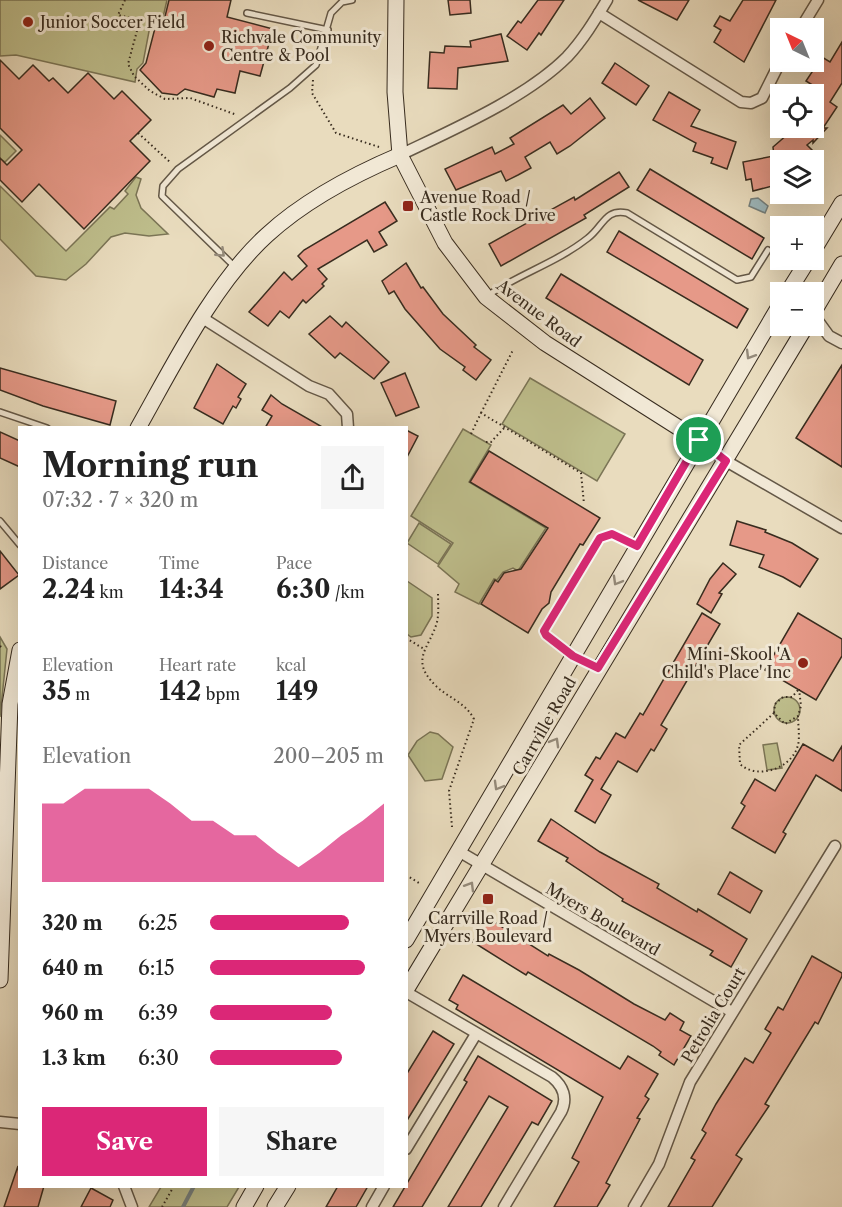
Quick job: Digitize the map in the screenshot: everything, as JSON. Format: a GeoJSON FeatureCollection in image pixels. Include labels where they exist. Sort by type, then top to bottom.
{"type":"FeatureCollection","features":[{"type":"Feature","properties":{"kind":"main road","name":"Avenue Road"},"geometry":{"type":"LineString","coordinates":[[396,0],[395,92],[400,155],[445,243],[486,297],[555,349],[699,440]]}},
{"type":"Feature","properties":{"kind":"main road"},"geometry":{"type":"LineString","coordinates":[[139,426],[201,317],[237,268],[267,235],[344,181],[400,155]]}},
{"type":"Feature","properties":{"kind":"main road"},"geometry":{"type":"LineString","coordinates":[[824,232],[842,203]]}},
{"type":"Feature","properties":{"kind":"main road"},"geometry":{"type":"LineString","coordinates":[[824,294],[842,264]]}},
{"type":"Feature","properties":{"kind":"main road","name":"Carrville Road"},"geometry":{"type":"LineString","coordinates":[[408,937],[460,852],[770,322]]}},
{"type":"Feature","properties":{"kind":"main road","name":"Carrville Road"},"geometry":{"type":"LineString","coordinates":[[408,988],[598,668],[800,336]]}},
{"type":"Feature","properties":{"kind":"main road"},"geometry":{"type":"LineString","coordinates":[[573,656],[598,668]]}},
{"type":"Feature","properties":{"kind":"main road"},"geometry":{"type":"LineString","coordinates":[[0,980],[10,704],[18,661]]}},
{"type":"Feature","properties":{"kind":"main road"},"geometry":{"type":"LineString","coordinates":[[244,1207],[255,1188]]}},
{"type":"Feature","properties":{"kind":"main road"},"geometry":{"type":"LineString","coordinates":[[275,1207],[287,1188]]}},
{"type":"Feature","properties":{"kind":"street"},"geometry":{"type":"LineString","coordinates":[[400,155],[534,84],[568,55],[607,0]]}},
{"type":"Feature","properties":{"kind":"street"},"geometry":{"type":"LineString","coordinates":[[807,18],[818,0]]}},
{"type":"Feature","properties":{"kind":"street"},"geometry":{"type":"LineString","coordinates":[[599,13],[741,102],[757,102],[762,98],[775,72]]}},
{"type":"Feature","properties":{"kind":"street"},"geometry":{"type":"LineString","coordinates":[[201,317],[309,386],[329,394],[348,414],[348,426]]}},
{"type":"Feature","properties":{"kind":"street"},"geometry":{"type":"LineString","coordinates":[[824,329],[829,336],[842,343]]}},
{"type":"Feature","properties":{"kind":"street","name":"Avenue Road"},"geometry":{"type":"LineString","coordinates":[[699,440],[726,461],[842,528]]}},
{"type":"Feature","properties":{"kind":"street","name":"Petrolia Court"},"geometry":{"type":"LineString","coordinates":[[634,1207],[659,1164],[684,1092],[835,846]]}},
{"type":"Feature","properties":{"kind":"street","name":"Myers Boulevard"},"geometry":{"type":"LineString","coordinates":[[460,852],[732,1012]]}},
{"type":"Feature","properties":{"kind":"street"},"geometry":{"type":"LineString","coordinates":[[408,992],[552,1077],[563,1091],[566,1102],[504,1207]]}},
{"type":"Feature","properties":{"kind":"street"},"geometry":{"type":"LineString","coordinates":[[408,1146],[476,1034]]}},
{"type":"Feature","properties":{"kind":"street"},"geometry":{"type":"LineString","coordinates":[[0,1122],[18,1124]]}},
{"type":"Feature","properties":{"kind":"street"},"geometry":{"type":"LineString","coordinates":[[125,1188],[132,1207]]}},
{"type":"Feature","properties":{"kind":"street"},"geometry":{"type":"LineString","coordinates":[[372,1207],[383,1188]]}},
{"type":"Feature","properties":{"kind":"lane"},"geometry":{"type":"LineString","coordinates":[[237,268],[162,196],[163,186],[178,169],[308,73],[316,65],[328,30],[331,13],[342,2],[352,0]]}},
{"type":"Feature","properties":{"kind":"lane"},"geometry":{"type":"LineString","coordinates":[[247,13],[328,30]]}},
{"type":"Feature","properties":{"kind":"lane"},"geometry":{"type":"LineString","coordinates":[[486,297],[587,239],[608,214],[618,211],[627,213],[737,280],[747,280],[751,277],[768,250]]}},
{"type":"Feature","properties":{"kind":"lane"},"geometry":{"type":"LineString","coordinates":[[0,412],[41,426]]}},
{"type":"Feature","properties":{"kind":"lane"},"geometry":{"type":"LineString","coordinates":[[0,521],[18,543]]}},
{"type":"Feature","properties":{"kind":"lane"},"geometry":{"type":"LineString","coordinates":[[573,656],[544,631],[600,538],[612,534],[637,546]]}},
{"type":"Feature","properties":{"kind":"path"},"geometry":{"type":"LineString","coordinates":[[125,0],[118,15],[131,18],[138,27],[128,64],[134,76],[150,91],[165,99],[190,98],[246,118]]}},
{"type":"Feature","properties":{"kind":"path"},"geometry":{"type":"LineString","coordinates":[[308,73],[315,82],[312,93],[336,133],[379,147]]}},
{"type":"Feature","properties":{"kind":"path"},"geometry":{"type":"LineString","coordinates":[[138,133],[178,169]]}},
{"type":"Feature","properties":{"kind":"path"},"geometry":{"type":"LineString","coordinates":[[471,434],[513,350]]}},
{"type":"Feature","properties":{"kind":"path"},"geometry":{"type":"LineString","coordinates":[[481,413],[581,474],[584,504]]}},
{"type":"Feature","properties":{"kind":"path"},"geometry":{"type":"LineString","coordinates":[[486,442],[491,442],[504,427]]}},
{"type":"Feature","properties":{"kind":"path"},"geometry":{"type":"LineString","coordinates":[[438,594],[438,621],[421,654],[426,674],[436,686],[468,708],[474,719],[449,791],[452,827]]}},
{"type":"Feature","properties":{"kind":"path"},"geometry":{"type":"LineString","coordinates":[[408,639],[424,649]]}},
{"type":"Feature","properties":{"kind":"path"},"geometry":{"type":"LineString","coordinates":[[792,697],[799,689],[801,706],[798,716],[798,745],[782,768],[756,773],[746,770],[740,764],[739,745],[774,713],[775,704],[783,697],[792,697],[799,701]]}},
{"type":"Feature","properties":{"kind":"path"},"geometry":{"type":"LineString","coordinates":[[774,713],[785,724],[798,716]]}},
{"type":"Feature","properties":{"kind":"path"},"geometry":{"type":"LineString","coordinates":[[408,876],[419,883]]}},
{"type":"Feature","properties":{"kind":"path"},"geometry":{"type":"LineString","coordinates":[[162,1207],[173,1188]]}},
{"type":"Feature","properties":{"kind":"green space"},"geometry":{"type":"Polygon","coordinates":[[[0,0],[167,0],[161,26],[150,26],[143,63],[137,69],[135,82],[16,55],[0,56],[0,0]]]}},
{"type":"Feature","properties":{"kind":"green space"},"geometry":{"type":"Polygon","coordinates":[[[0,135],[16,151],[5,162],[0,159],[0,135]]]}},
{"type":"Feature","properties":{"kind":"green space"},"geometry":{"type":"Polygon","coordinates":[[[136,177],[141,179],[136,195],[141,208],[168,234],[149,236],[125,233],[111,237],[86,264],[66,280],[36,276],[0,239],[0,186],[66,251],[110,207],[114,209],[128,194],[125,191],[136,177]]]}},
{"type":"Feature","properties":{"kind":"green space"},"geometry":{"type":"Polygon","coordinates":[[[530,378],[625,434],[597,481],[502,424],[530,378]]]}},
{"type":"Feature","properties":{"kind":"green space"},"geometry":{"type":"Polygon","coordinates":[[[463,429],[491,445],[469,482],[546,528],[518,571],[513,568],[503,572],[497,580],[494,579],[479,604],[455,592],[459,584],[438,566],[453,543],[411,516],[463,429]]]}},
{"type":"Feature","properties":{"kind":"green space"},"geometry":{"type":"Polygon","coordinates":[[[419,523],[451,544],[438,564],[408,544],[419,523]]]}},
{"type":"Feature","properties":{"kind":"green space"},"geometry":{"type":"Polygon","coordinates":[[[408,582],[432,598],[432,616],[421,635],[411,637],[408,635],[408,582]]]}},
{"type":"Feature","properties":{"kind":"green space"},"geometry":{"type":"Polygon","coordinates":[[[0,637],[7,649],[0,717],[0,637]]]}},
{"type":"Feature","properties":{"kind":"green space"},"geometry":{"type":"Polygon","coordinates":[[[787,697],[796,701],[800,710],[796,719],[787,723],[778,719],[774,710],[778,701],[787,697]]]}},
{"type":"Feature","properties":{"kind":"green space"},"geometry":{"type":"Polygon","coordinates":[[[430,732],[438,734],[453,747],[442,779],[425,781],[408,755],[417,741],[430,732]]]}},
{"type":"Feature","properties":{"kind":"green space"},"geometry":{"type":"Polygon","coordinates":[[[777,743],[782,768],[767,770],[763,745],[777,743]]]}},
{"type":"Feature","properties":{"kind":"green space"},"geometry":{"type":"Polygon","coordinates":[[[160,1188],[238,1188],[227,1207],[149,1207],[160,1188]]]}},
{"type":"Feature","properties":{"kind":"water"},"geometry":{"type":"Polygon","coordinates":[[[758,198],[768,206],[765,213],[749,206],[751,199],[758,198]]]}},
{"type":"Feature","properties":{"kind":"building","name":"Richvale Community Centre & Pool"},"geometry":{"type":"Polygon","coordinates":[[[169,0],[231,0],[227,17],[273,29],[260,76],[240,71],[235,93],[217,89],[214,97],[185,89],[177,95],[162,93],[140,70],[146,63],[155,28],[162,29],[169,0]]]}},
{"type":"Feature","properties":{"kind":"building"},"geometry":{"type":"Polygon","coordinates":[[[448,0],[470,0],[471,13],[450,15],[448,0]]]}},
{"type":"Feature","properties":{"kind":"building"},"geometry":{"type":"Polygon","coordinates":[[[538,0],[564,0],[541,35],[539,33],[527,50],[507,36],[518,21],[521,23],[538,0]]]}},
{"type":"Feature","properties":{"kind":"building"},"geometry":{"type":"Polygon","coordinates":[[[638,0],[689,0],[677,20],[638,0]]]}},
{"type":"Feature","properties":{"kind":"building"},"geometry":{"type":"Polygon","coordinates":[[[743,0],[776,0],[744,62],[714,42],[721,30],[714,26],[720,16],[730,21],[743,0]]]}},
{"type":"Feature","properties":{"kind":"building"},"geometry":{"type":"Polygon","coordinates":[[[501,34],[508,61],[458,68],[457,89],[428,88],[430,52],[444,53],[445,46],[471,47],[470,41],[501,34]]]}},
{"type":"Feature","properties":{"kind":"building"},"geometry":{"type":"Polygon","coordinates":[[[842,42],[842,83],[830,102],[837,107],[824,126],[824,84],[811,84],[806,81],[812,72],[824,72],[824,58],[830,62],[842,42]]]}},
{"type":"Feature","properties":{"kind":"building"},"geometry":{"type":"Polygon","coordinates":[[[0,60],[19,79],[33,65],[49,81],[53,78],[68,93],[88,73],[114,99],[122,91],[151,120],[130,141],[150,161],[84,229],[39,184],[22,202],[0,180],[0,158],[7,165],[22,150],[0,128],[0,60]]]}},
{"type":"Feature","properties":{"kind":"building"},"geometry":{"type":"Polygon","coordinates":[[[615,63],[649,86],[636,105],[602,83],[615,63]]]}},
{"type":"Feature","properties":{"kind":"building"},"geometry":{"type":"Polygon","coordinates":[[[669,92],[700,110],[691,126],[736,142],[727,169],[711,163],[713,158],[693,151],[696,143],[653,120],[669,92]]]}},
{"type":"Feature","properties":{"kind":"building"},"geometry":{"type":"Polygon","coordinates":[[[590,98],[605,118],[570,146],[557,154],[550,142],[525,157],[531,168],[518,175],[506,181],[501,171],[456,190],[445,169],[492,147],[495,154],[514,144],[510,138],[563,105],[571,114],[590,98]]]}},
{"type":"Feature","properties":{"kind":"building"},"geometry":{"type":"Polygon","coordinates":[[[783,138],[818,138],[807,145],[812,150],[773,150],[773,147],[783,138]]]}},
{"type":"Feature","properties":{"kind":"building"},"geometry":{"type":"Polygon","coordinates":[[[770,157],[770,187],[753,191],[751,179],[746,180],[743,162],[770,157]]]}},
{"type":"Feature","properties":{"kind":"building"},"geometry":{"type":"Polygon","coordinates":[[[650,169],[764,238],[752,259],[637,190],[650,169]]]}},
{"type":"Feature","properties":{"kind":"building"},"geometry":{"type":"Polygon","coordinates":[[[619,172],[629,187],[584,215],[586,218],[501,266],[489,244],[574,197],[575,200],[619,172]]]}},
{"type":"Feature","properties":{"kind":"building"},"geometry":{"type":"Polygon","coordinates":[[[385,202],[397,221],[379,232],[387,245],[374,252],[367,240],[318,269],[327,279],[322,284],[324,286],[306,303],[303,300],[289,318],[280,311],[268,326],[249,312],[284,272],[292,280],[307,266],[298,256],[304,250],[385,202]]]}},
{"type":"Feature","properties":{"kind":"building"},"geometry":{"type":"Polygon","coordinates":[[[619,231],[748,309],[737,328],[607,252],[619,231]]]}},
{"type":"Feature","properties":{"kind":"building"},"geometry":{"type":"Polygon","coordinates":[[[406,263],[421,288],[423,287],[443,314],[476,345],[474,347],[491,360],[476,380],[463,370],[465,367],[440,349],[405,309],[394,291],[389,294],[382,281],[406,263]]]}},
{"type":"Feature","properties":{"kind":"building"},"geometry":{"type":"Polygon","coordinates":[[[561,274],[703,360],[689,385],[546,298],[561,274]]]}},
{"type":"Feature","properties":{"kind":"building"},"geometry":{"type":"Polygon","coordinates":[[[330,316],[342,327],[346,322],[389,362],[374,379],[340,353],[335,358],[309,334],[330,316]]]}},
{"type":"Feature","properties":{"kind":"building"},"geometry":{"type":"Polygon","coordinates":[[[217,364],[246,384],[238,397],[241,399],[236,408],[233,406],[223,424],[194,408],[217,364]]]}},
{"type":"Feature","properties":{"kind":"building"},"geometry":{"type":"Polygon","coordinates":[[[842,365],[842,467],[796,438],[842,365]]]}},
{"type":"Feature","properties":{"kind":"building"},"geometry":{"type":"Polygon","coordinates":[[[0,368],[116,401],[110,425],[43,406],[0,390],[0,368]]]}},
{"type":"Feature","properties":{"kind":"building"},"geometry":{"type":"Polygon","coordinates":[[[405,373],[419,407],[396,416],[381,383],[405,373]]]}},
{"type":"Feature","properties":{"kind":"building"},"geometry":{"type":"Polygon","coordinates":[[[271,395],[320,426],[266,426],[272,416],[262,410],[271,395]]]}},
{"type":"Feature","properties":{"kind":"building"},"geometry":{"type":"Polygon","coordinates":[[[408,431],[418,436],[408,455],[408,431]]]}},
{"type":"Feature","properties":{"kind":"building"},"geometry":{"type":"Polygon","coordinates":[[[0,432],[18,440],[18,466],[0,458],[0,432]]]}},
{"type":"Feature","properties":{"kind":"building"},"geometry":{"type":"Polygon","coordinates":[[[489,451],[600,518],[583,545],[580,544],[551,592],[549,603],[542,609],[528,633],[481,604],[495,580],[498,582],[504,573],[521,569],[548,528],[470,482],[489,451]]]}},
{"type":"Feature","properties":{"kind":"building"},"geometry":{"type":"Polygon","coordinates":[[[737,521],[766,530],[765,532],[792,543],[818,559],[800,587],[759,567],[764,555],[730,545],[737,521]]]}},
{"type":"Feature","properties":{"kind":"building"},"geometry":{"type":"Polygon","coordinates":[[[0,551],[18,576],[0,589],[0,551]]]}},
{"type":"Feature","properties":{"kind":"building"},"geometry":{"type":"Polygon","coordinates":[[[723,563],[736,574],[719,593],[722,594],[711,613],[697,604],[710,579],[723,563]]]}},
{"type":"Feature","properties":{"kind":"building"},"geometry":{"type":"Polygon","coordinates":[[[702,613],[720,624],[661,725],[667,729],[654,751],[651,749],[637,772],[618,761],[601,789],[611,795],[595,823],[575,811],[593,780],[585,775],[596,757],[600,759],[616,733],[625,738],[640,713],[643,715],[702,613]]]}},
{"type":"Feature","properties":{"kind":"building","name":"Mini-Skool 'A Child's Place' Inc"},"geometry":{"type":"Polygon","coordinates":[[[798,613],[842,639],[842,656],[816,700],[765,670],[798,613]]]}},
{"type":"Feature","properties":{"kind":"building"},"geometry":{"type":"Polygon","coordinates":[[[803,744],[833,761],[842,746],[842,791],[816,775],[783,832],[786,834],[775,853],[732,828],[745,806],[741,803],[755,779],[775,791],[803,744]]]}},
{"type":"Feature","properties":{"kind":"building"},"geometry":{"type":"Polygon","coordinates":[[[551,819],[600,852],[659,884],[657,888],[697,912],[698,909],[747,939],[731,967],[710,955],[713,951],[622,901],[623,899],[566,861],[568,858],[538,841],[551,819]]]}},
{"type":"Feature","properties":{"kind":"building"},"geometry":{"type":"Polygon","coordinates":[[[730,872],[762,891],[750,913],[718,894],[730,872]]]}},
{"type":"Feature","properties":{"kind":"building"},"geometry":{"type":"Polygon","coordinates":[[[488,918],[548,956],[549,954],[579,970],[634,1004],[665,1020],[670,1013],[684,1022],[680,1030],[691,1036],[674,1065],[659,1055],[661,1052],[653,1046],[528,972],[526,975],[473,942],[488,918]]]}},
{"type":"Feature","properties":{"kind":"building"},"geometry":{"type":"Polygon","coordinates":[[[812,956],[842,973],[842,976],[818,1024],[815,1022],[765,1104],[769,1106],[736,1155],[742,1159],[712,1207],[668,1207],[695,1160],[691,1158],[706,1133],[702,1130],[716,1104],[745,1058],[753,1063],[771,1033],[765,1029],[778,1007],[783,1010],[812,956]]]}},
{"type":"Feature","properties":{"kind":"building"},"geometry":{"type":"Polygon","coordinates":[[[463,975],[620,1069],[628,1056],[658,1074],[645,1096],[649,1099],[637,1118],[640,1119],[606,1183],[610,1185],[597,1207],[554,1207],[579,1162],[572,1158],[603,1097],[456,1009],[458,1005],[449,1000],[463,975]]]}},
{"type":"Feature","properties":{"kind":"building"},"geometry":{"type":"Polygon","coordinates":[[[433,1031],[454,1044],[408,1119],[408,1072],[433,1031]]]}},
{"type":"Feature","properties":{"kind":"building"},"geometry":{"type":"Polygon","coordinates":[[[478,1056],[552,1101],[538,1125],[532,1122],[481,1207],[448,1207],[508,1107],[489,1096],[422,1207],[393,1207],[404,1188],[408,1188],[408,1182],[467,1082],[464,1080],[478,1056]]]}},
{"type":"Feature","properties":{"kind":"building"},"geometry":{"type":"Polygon","coordinates":[[[18,1166],[18,1188],[43,1188],[38,1207],[4,1207],[18,1166]]]}},
{"type":"Feature","properties":{"kind":"building"},"geometry":{"type":"Polygon","coordinates":[[[91,1188],[113,1200],[110,1207],[81,1207],[91,1188]]]}},
{"type":"Feature","properties":{"kind":"building"},"geometry":{"type":"Polygon","coordinates":[[[337,1188],[367,1188],[356,1207],[326,1207],[337,1188]]]}},
{"type":"Feature","properties":{"kind":"waterway"},"geometry":{"type":"LineString","coordinates":[[183,1207],[193,1188]]}},
{"type":"Feature","properties":{"kind":"place","name":"Junior Soccer Field"},"geometry":{"type":"Point","coordinates":[28,22]}},
{"type":"Feature","properties":{"kind":"place","name":"Richvale Community Centre & Pool"},"geometry":{"type":"Point","coordinates":[209,46]}},
{"type":"Feature","properties":{"kind":"place","name":"Avenue Road / Castle Rock Drive"},"geometry":{"type":"Point","coordinates":[408,206]}},
{"type":"Feature","properties":{"kind":"place","name":"Mini-Skool 'A Child's Place' Inc"},"geometry":{"type":"Point","coordinates":[803,663]}},
{"type":"Feature","properties":{"kind":"place","name":"Carrville Road / Myers Boulevard"},"geometry":{"type":"Point","coordinates":[488,899]}},
{"type":"Feature","properties":{"kind":"route"},"geometry":{"type":"LineString","coordinates":[[699,440],[726,461],[598,668],[573,656],[544,631],[600,538],[606,534],[612,534],[637,546],[699,440]]}}]}
